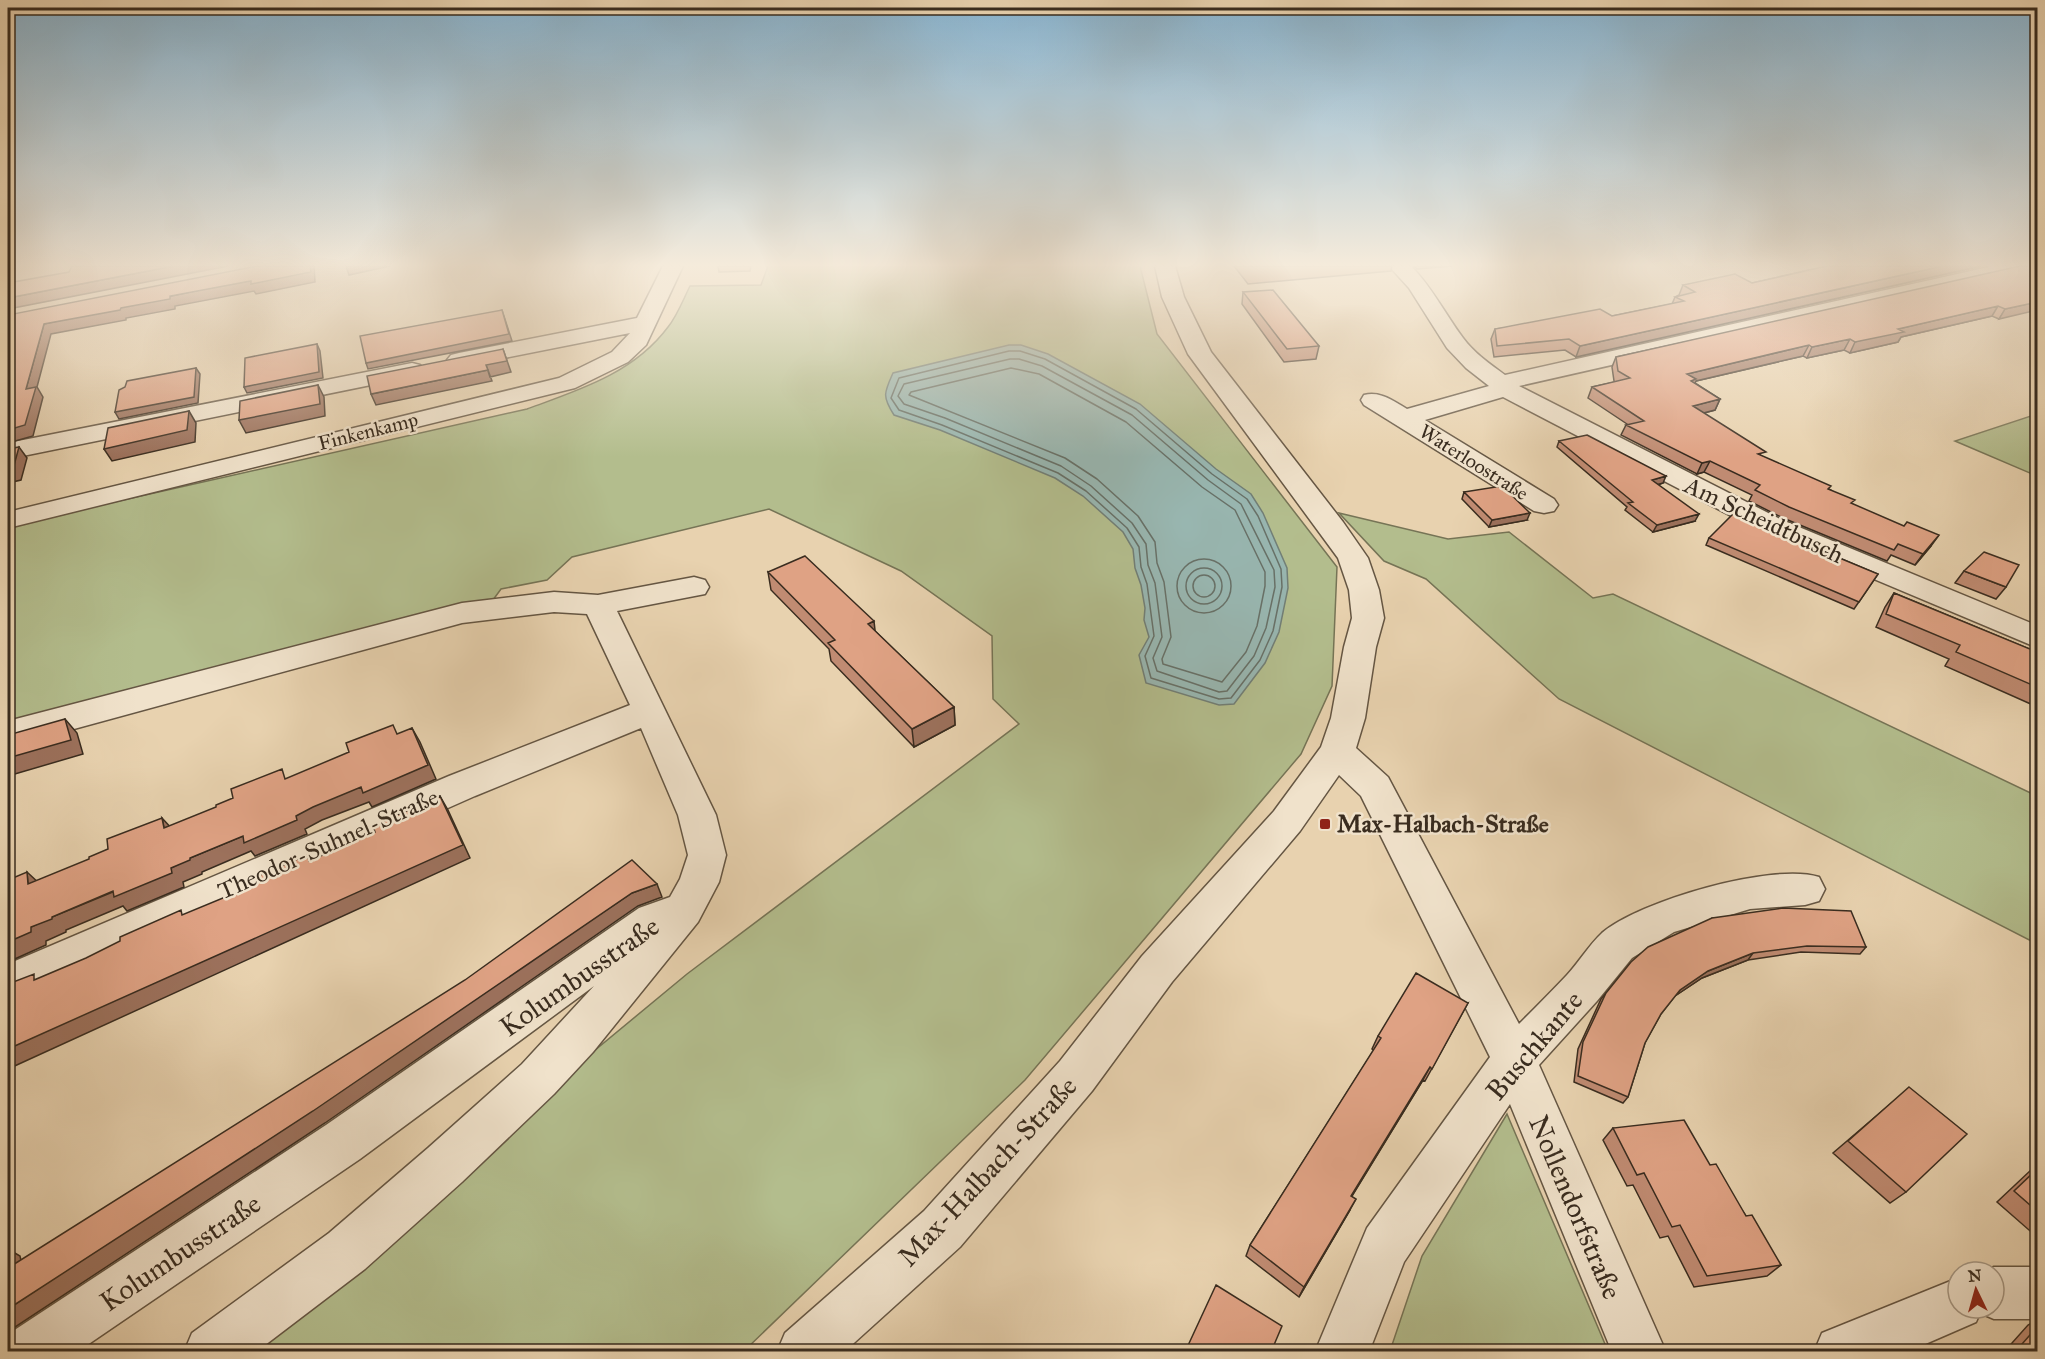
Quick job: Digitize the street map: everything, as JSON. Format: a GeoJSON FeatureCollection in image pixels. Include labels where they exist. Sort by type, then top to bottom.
{"type":"FeatureCollection","features":[{"type":"Feature","properties":{"kind":"street"},"geometry":{"type":"LineString","coordinates":[[8,451],[610,329]]}},
{"type":"Feature","properties":{"kind":"street","name":"Finkenkamp"},"geometry":{"type":"LineString","coordinates":[[8,520],[567,383],[621,357],[638,340],[643,329]]}},
{"type":"Feature","properties":{"kind":"street","name":"Max-Halbach-Straße"},"geometry":{"type":"LineString","coordinates":[[1177,329],[1190,356],[1332,560],[1345,590],[1360,647]]}},
{"type":"Feature","properties":{"kind":"street","name":"Max-Halbach-Straße"},"geometry":{"type":"LineString","coordinates":[[804,1352],[942,1228],[1076,1076],[1157,969],[1287,821],[1337,751],[1348,718],[1360,647],[1368,618],[1364,590],[1353,558],[1333,528],[1200,354],[1188,329]]}},
{"type":"Feature","properties":{"kind":"street","name":"Am Scheidtbusch"},"geometry":{"type":"LineString","coordinates":[[1446,329],[1455,343],[1474,363],[1503,385],[1722,502],[1837,555],[2037,638]]}},
{"type":"Feature","properties":{"kind":"street","name":"Waterloostraße"},"geometry":{"type":"LineString","coordinates":[[1404,418],[1503,385],[1745,329]]}},
{"type":"Feature","properties":{"kind":"street","name":"Waterloostraße"},"geometry":{"type":"LineString","coordinates":[[1372,400],[1544,505]]}},
{"type":"Feature","properties":{"kind":"street"},"geometry":{"type":"LineString","coordinates":[[8,734],[462,613],[554,602],[598,605],[694,587]]}},
{"type":"Feature","properties":{"kind":"street"},"geometry":{"type":"LineString","coordinates":[[598,605],[650,711],[697,815],[707,855],[699,882],[684,910]]}},
{"type":"Feature","properties":{"kind":"street","name":"Theodor-Suhnel-Straße"},"geometry":{"type":"LineString","coordinates":[[8,984],[462,786],[650,711]]}},
{"type":"Feature","properties":{"kind":"street","name":"Nollendorfstraße"},"geometry":{"type":"LineString","coordinates":[[1337,751],[1375,787],[1514,1060],[1640,1352]]}},
{"type":"Feature","properties":{"kind":"street","name":"Buschkante"},"geometry":{"type":"LineString","coordinates":[[1342,1352],[1385,1246],[1514,1060],[1582,988],[1617,945],[1660,920],[1704,904],[1750,893],[1805,889]]}},
{"type":"Feature","properties":{"kind":"street","name":"Kolumbusstraße"},"geometry":{"type":"LineString","coordinates":[[29,1352],[342,1142],[653,920],[684,910]]}},
{"type":"Feature","properties":{"kind":"street","name":"Kolumbusstraße"},"geometry":{"type":"LineString","coordinates":[[211,1352],[347,1251],[445,1165],[577,1038],[684,910]]}},
{"type":"Feature","properties":{"kind":"street"},"geometry":{"type":"LineString","coordinates":[[2006,1293],[2037,1293]]}},
{"type":"Feature","properties":{"kind":"street"},"geometry":{"type":"LineString","coordinates":[[1841,1352],[1946,1309]]}},
{"type":"Feature","properties":{"kind":"green space"},"geometry":{"type":"Polygon","coordinates":[[[666,329],[1156,329],[1157,334],[1337,567],[1332,686],[1301,754],[1025,1080],[744,1351],[243,1351],[536,1099],[687,974],[1019,724],[993,699],[992,636],[901,571],[769,509],[572,557],[547,580],[501,589],[490,604],[385,626],[8,729],[8,526],[527,409],[604,378],[639,357],[666,329]]]}},
{"type":"Feature","properties":{"kind":"green space"},"geometry":{"type":"Polygon","coordinates":[[[2037,414],[2037,476],[1955,441],[2037,414]]]}},
{"type":"Feature","properties":{"kind":"green space"},"geometry":{"type":"Polygon","coordinates":[[[1339,513],[1448,539],[1509,532],[1593,598],[1613,594],[2037,796],[2037,944],[1559,699],[1426,579],[1384,561],[1339,513]]]}},
{"type":"Feature","properties":{"kind":"green space"},"geometry":{"type":"Polygon","coordinates":[[[1507,1114],[1608,1351],[1390,1351],[1422,1256],[1507,1114]]]}},
{"type":"Feature","properties":{"kind":"water"},"geometry":{"type":"Polygon","coordinates":[[[1009,345],[1021,345],[1048,354],[1140,404],[1216,469],[1251,494],[1263,513],[1287,568],[1288,588],[1279,632],[1265,663],[1234,704],[1219,705],[1146,683],[1139,655],[1149,637],[1144,620],[1145,608],[1135,568],[1133,549],[1123,532],[1083,496],[1055,478],[940,430],[894,415],[890,409],[886,394],[893,373],[1009,345]]]}},
{"type":"Feature","properties":{"kind":"building"},"geometry":{"type":"Polygon","coordinates":[[[8,329],[42,329],[26,389],[36,387],[25,425],[8,430],[8,329]]]}},
{"type":"Feature","properties":{"kind":"building"},"geometry":{"type":"Polygon","coordinates":[[[396,329],[508,329],[509,334],[366,363],[360,336],[396,329]]]}},
{"type":"Feature","properties":{"kind":"building"},"geometry":{"type":"Polygon","coordinates":[[[1272,329],[1305,329],[1319,346],[1287,349],[1272,329]]]}},
{"type":"Feature","properties":{"kind":"building"},"geometry":{"type":"Polygon","coordinates":[[[1495,329],[1655,329],[1580,346],[1569,339],[1497,346],[1495,329]]]}},
{"type":"Feature","properties":{"kind":"building"},"geometry":{"type":"Polygon","coordinates":[[[1738,329],[1899,329],[1904,332],[1855,342],[1850,339],[1812,347],[1809,345],[1687,374],[1696,379],[1691,381],[1720,399],[1693,406],[1766,452],[1758,454],[1831,486],[1828,489],[1855,500],[1851,503],[1904,526],[1907,522],[1939,535],[1923,554],[1898,544],[1894,550],[1789,507],[1755,490],[1760,485],[1710,461],[1702,463],[1626,425],[1644,421],[1592,387],[1630,378],[1618,371],[1616,357],[1738,329]]]}},
{"type":"Feature","properties":{"kind":"building"},"geometry":{"type":"Polygon","coordinates":[[[317,344],[319,372],[244,387],[245,358],[317,344]]]}},
{"type":"Feature","properties":{"kind":"building"},"geometry":{"type":"Polygon","coordinates":[[[503,349],[507,361],[486,365],[488,370],[371,394],[367,376],[503,349]]]}},
{"type":"Feature","properties":{"kind":"building"},"geometry":{"type":"Polygon","coordinates":[[[196,368],[194,397],[115,412],[119,390],[125,387],[127,381],[196,368]]]}},
{"type":"Feature","properties":{"kind":"building"},"geometry":{"type":"Polygon","coordinates":[[[318,385],[320,404],[239,420],[240,401],[318,385]]]}},
{"type":"Feature","properties":{"kind":"building"},"geometry":{"type":"Polygon","coordinates":[[[189,411],[187,430],[104,449],[108,428],[189,411]]]}},
{"type":"Feature","properties":{"kind":"building"},"geometry":{"type":"Polygon","coordinates":[[[1587,435],[1666,476],[1652,480],[1699,514],[1657,525],[1628,503],[1633,502],[1559,441],[1587,435]]]}},
{"type":"Feature","properties":{"kind":"building"},"geometry":{"type":"Polygon","coordinates":[[[19,447],[13,469],[8,470],[8,449],[19,447]]]}},
{"type":"Feature","properties":{"kind":"building"},"geometry":{"type":"Polygon","coordinates":[[[1502,486],[1530,513],[1492,520],[1464,492],[1502,486]]]}},
{"type":"Feature","properties":{"kind":"building"},"geometry":{"type":"Polygon","coordinates":[[[1735,512],[1765,527],[1878,574],[1859,602],[1709,538],[1735,512]]]}},
{"type":"Feature","properties":{"kind":"building"},"geometry":{"type":"Polygon","coordinates":[[[1984,552],[2019,565],[2006,587],[1964,571],[1984,552]]]}},
{"type":"Feature","properties":{"kind":"building"},"geometry":{"type":"Polygon","coordinates":[[[805,556],[874,621],[868,624],[954,707],[912,729],[828,643],[835,640],[768,572],[805,556]]]}},
{"type":"Feature","properties":{"kind":"building"},"geometry":{"type":"Polygon","coordinates":[[[1894,593],[2037,652],[2037,687],[1956,652],[1960,645],[1886,614],[1894,593]]]}},
{"type":"Feature","properties":{"kind":"building"},"geometry":{"type":"Polygon","coordinates":[[[65,719],[71,740],[8,758],[8,735],[65,719]]]}},
{"type":"Feature","properties":{"kind":"building"},"geometry":{"type":"Polygon","coordinates":[[[393,725],[397,734],[412,728],[428,765],[363,793],[361,787],[313,807],[296,816],[297,820],[244,843],[243,836],[190,858],[171,868],[172,873],[114,897],[113,891],[31,927],[31,932],[8,942],[8,880],[27,872],[28,884],[108,849],[107,839],[162,818],[164,828],[233,798],[231,789],[282,769],[285,779],[349,752],[346,743],[393,725]]]}},
{"type":"Feature","properties":{"kind":"building"},"geometry":{"type":"Polygon","coordinates":[[[440,796],[463,845],[8,1049],[8,984],[34,974],[34,980],[86,958],[120,941],[120,937],[181,910],[182,915],[252,886],[251,879],[307,855],[309,861],[375,832],[373,826],[440,796]]]}},
{"type":"Feature","properties":{"kind":"building"},"geometry":{"type":"Polygon","coordinates":[[[632,860],[657,884],[632,893],[313,1111],[8,1309],[8,1268],[465,980],[632,860]]]}},
{"type":"Feature","properties":{"kind":"building"},"geometry":{"type":"Polygon","coordinates":[[[1783,908],[1851,911],[1866,947],[1807,946],[1753,953],[1708,971],[1680,990],[1661,1014],[1645,1043],[1628,1097],[1578,1076],[1583,1042],[1606,993],[1631,962],[1648,947],[1712,918],[1783,908]]]}},
{"type":"Feature","properties":{"kind":"building"},"geometry":{"type":"Polygon","coordinates":[[[1416,973],[1468,1003],[1432,1069],[1430,1067],[1351,1196],[1356,1199],[1304,1287],[1250,1245],[1381,1038],[1378,1036],[1416,973]]]}},
{"type":"Feature","properties":{"kind":"building"},"geometry":{"type":"Polygon","coordinates":[[[1909,1087],[1967,1134],[1906,1192],[1848,1141],[1909,1087]]]}},
{"type":"Feature","properties":{"kind":"building"},"geometry":{"type":"Polygon","coordinates":[[[1684,1120],[1710,1165],[1716,1164],[1746,1216],[1752,1215],[1781,1265],[1707,1276],[1680,1225],[1672,1227],[1644,1173],[1637,1175],[1613,1128],[1684,1120]]]}},
{"type":"Feature","properties":{"kind":"building"},"geometry":{"type":"Polygon","coordinates":[[[2037,1169],[2037,1211],[2014,1191],[2037,1169]]]}},
{"type":"Feature","properties":{"kind":"building"},"geometry":{"type":"Polygon","coordinates":[[[1216,1285],[1282,1326],[1271,1352],[1185,1352],[1216,1285]]]}},
{"type":"Feature","properties":{"kind":"building"},"geometry":{"type":"Polygon","coordinates":[[[2037,1327],[2037,1352],[2015,1352],[2037,1327]]]}},
{"type":"Feature","properties":{"kind":"place","name":"Max-Halbach-Straße"},"geometry":{"type":"Point","coordinates":[1325,824]}}]}
